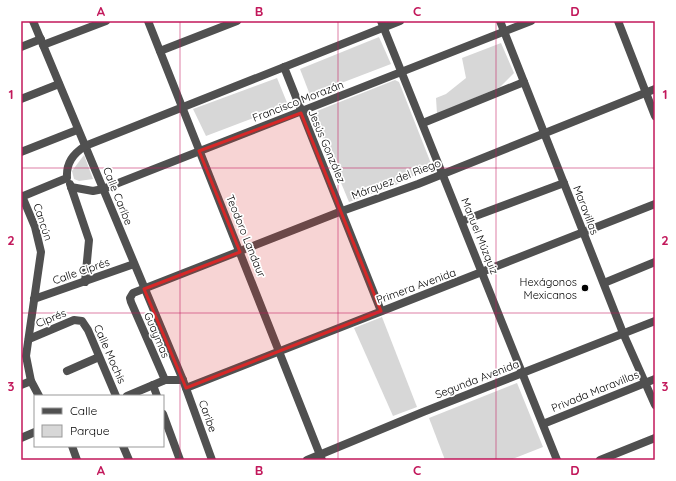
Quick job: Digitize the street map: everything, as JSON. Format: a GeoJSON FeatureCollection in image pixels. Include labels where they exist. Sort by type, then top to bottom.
{"type":"FeatureCollection","features":[{"type":"Feature","properties":{"kind":"street","name":"Calle Caribe"},"geometry":{"type":"LineString","coordinates":[[34,21],[77,130],[182,380]]}},
{"type":"Feature","properties":{"kind":"street"},"geometry":{"type":"LineString","coordinates":[[21,47],[42,42],[106,21]]}},
{"type":"Feature","properties":{"kind":"street","name":"Teodoro Landaur"},"geometry":{"type":"LineString","coordinates":[[148,21],[321,457]]}},
{"type":"Feature","properties":{"kind":"street"},"geometry":{"type":"LineString","coordinates":[[160,50],[237,21]]}},
{"type":"Feature","properties":{"kind":"street"},"geometry":{"type":"LineString","coordinates":[[85,282],[89,240],[67,178],[66,167],[72,158],[85,146],[284,67],[383,24],[400,21]]}},
{"type":"Feature","properties":{"kind":"street","name":"Maravillas"},"geometry":{"type":"LineString","coordinates":[[500,21],[623,333],[655,405]]}},
{"type":"Feature","properties":{"kind":"street","name":"Francisco Morazán"},"geometry":{"type":"LineString","coordinates":[[71,187],[93,191],[103,189],[301,113],[531,21]]}},
{"type":"Feature","properties":{"kind":"street"},"geometry":{"type":"LineString","coordinates":[[618,21],[655,116]]}},
{"type":"Feature","properties":{"kind":"street","name":"Manuel Múzquiz"},"geometry":{"type":"LineString","coordinates":[[383,24],[557,460]]}},
{"type":"Feature","properties":{"kind":"street","name":"Jesús González"},"geometry":{"type":"LineString","coordinates":[[284,67],[381,311]]}},
{"type":"Feature","properties":{"kind":"street"},"geometry":{"type":"LineString","coordinates":[[423,123],[524,82]]}},
{"type":"Feature","properties":{"kind":"street"},"geometry":{"type":"LineString","coordinates":[[21,99],[59,84]]}},
{"type":"Feature","properties":{"kind":"street","name":"Márquez del Riego"},"geometry":{"type":"LineString","coordinates":[[130,298],[133,293],[342,211],[418,184],[443,172],[655,89]]}},
{"type":"Feature","properties":{"kind":"street"},"geometry":{"type":"LineString","coordinates":[[21,152],[77,130]]}},
{"type":"Feature","properties":{"kind":"street"},"geometry":{"type":"LineString","coordinates":[[22,196],[67,178]]}},
{"type":"Feature","properties":{"kind":"street"},"geometry":{"type":"LineString","coordinates":[[462,221],[564,183]]}},
{"type":"Feature","properties":{"kind":"street","name":"Cancún"},"geometry":{"type":"LineString","coordinates":[[22,196],[35,227],[40,252],[26,356],[31,381],[39,395]]}},
{"type":"Feature","properties":{"kind":"street","name":"Primera Avenida"},"geometry":{"type":"LineString","coordinates":[[186,388],[381,311],[483,273],[655,204]]}},
{"type":"Feature","properties":{"kind":"street"},"geometry":{"type":"LineString","coordinates":[[604,283],[655,262]]}},
{"type":"Feature","properties":{"kind":"street","name":"Calle Ciprés"},"geometry":{"type":"LineString","coordinates":[[34,299],[134,264]]}},
{"type":"Feature","properties":{"kind":"street","name":"Guaymas"},"geometry":{"type":"LineString","coordinates":[[130,298],[165,380]]}},
{"type":"Feature","properties":{"kind":"street","name":"Ciprés"},"geometry":{"type":"LineString","coordinates":[[28,339],[74,320],[82,321]]}},
{"type":"Feature","properties":{"kind":"street","name":"Calle Mochis"},"geometry":{"type":"LineString","coordinates":[[82,321],[116,395]]}},
{"type":"Feature","properties":{"kind":"street","name":"Segunda Avenida"},"geometry":{"type":"LineString","coordinates":[[307,460],[321,457],[423,412],[655,321]]}},
{"type":"Feature","properties":{"kind":"street"},"geometry":{"type":"LineString","coordinates":[[67,371],[99,357]]}},
{"type":"Feature","properties":{"kind":"street"},"geometry":{"type":"LineString","coordinates":[[128,395],[165,380],[182,380]]}},
{"type":"Feature","properties":{"kind":"street","name":"Caribe"},"geometry":{"type":"LineString","coordinates":[[182,380],[212,460]]}},
{"type":"Feature","properties":{"kind":"street","name":"Privada Maravillas"},"geometry":{"type":"LineString","coordinates":[[543,424],[655,380]]}},
{"type":"Feature","properties":{"kind":"street"},"geometry":{"type":"LineString","coordinates":[[21,385],[31,381]]}},
{"type":"Feature","properties":{"kind":"street"},"geometry":{"type":"LineString","coordinates":[[153,385],[157,395]]}},
{"type":"Feature","properties":{"kind":"street"},"geometry":{"type":"LineString","coordinates":[[164,417],[180,460]]}},
{"type":"Feature","properties":{"kind":"street"},"geometry":{"type":"LineString","coordinates":[[21,438],[34,432]]}},
{"type":"Feature","properties":{"kind":"street"},"geometry":{"type":"LineString","coordinates":[[600,460],[655,438]]}},
{"type":"Feature","properties":{"kind":"street"},"geometry":{"type":"LineString","coordinates":[[72,447],[77,460]]}},
{"type":"Feature","properties":{"kind":"street"},"geometry":{"type":"LineString","coordinates":[[123,447],[129,460]]}},
{"type":"Feature","properties":{"kind":"highlighted area"},"geometry":{"type":"Polygon","coordinates":[[[301,113],[381,311],[186,388],[144,289],[240,252],[199,151],[301,113]]]}},
{"type":"Feature","properties":{"kind":"green space"},"geometry":{"type":"Polygon","coordinates":[[[379,37],[391,64],[310,95],[300,69],[379,37]]]}},
{"type":"Feature","properties":{"kind":"green space"},"geometry":{"type":"Polygon","coordinates":[[[501,43],[514,73],[500,87],[437,114],[436,98],[446,94],[466,78],[462,58],[501,43]]]}},
{"type":"Feature","properties":{"kind":"green space"},"geometry":{"type":"Polygon","coordinates":[[[277,78],[288,105],[206,136],[193,109],[277,78]]]}},
{"type":"Feature","properties":{"kind":"green space"},"geometry":{"type":"Polygon","coordinates":[[[395,80],[399,82],[432,166],[394,186],[349,202],[312,113],[395,80]]]}},
{"type":"Feature","properties":{"kind":"green space"},"geometry":{"type":"Polygon","coordinates":[[[84,155],[93,179],[79,181],[74,179],[72,171],[84,155]]]}},
{"type":"Feature","properties":{"kind":"green space"},"geometry":{"type":"Polygon","coordinates":[[[382,317],[417,407],[393,416],[354,328],[382,317]]]}},
{"type":"Feature","properties":{"kind":"green space"},"geometry":{"type":"Polygon","coordinates":[[[517,383],[543,447],[510,460],[445,460],[429,418],[517,383]]]}},
{"type":"Feature","properties":{"kind":"place","name":"Hexágonos Mexicanos"},"geometry":{"type":"Point","coordinates":[585,288]}}]}
